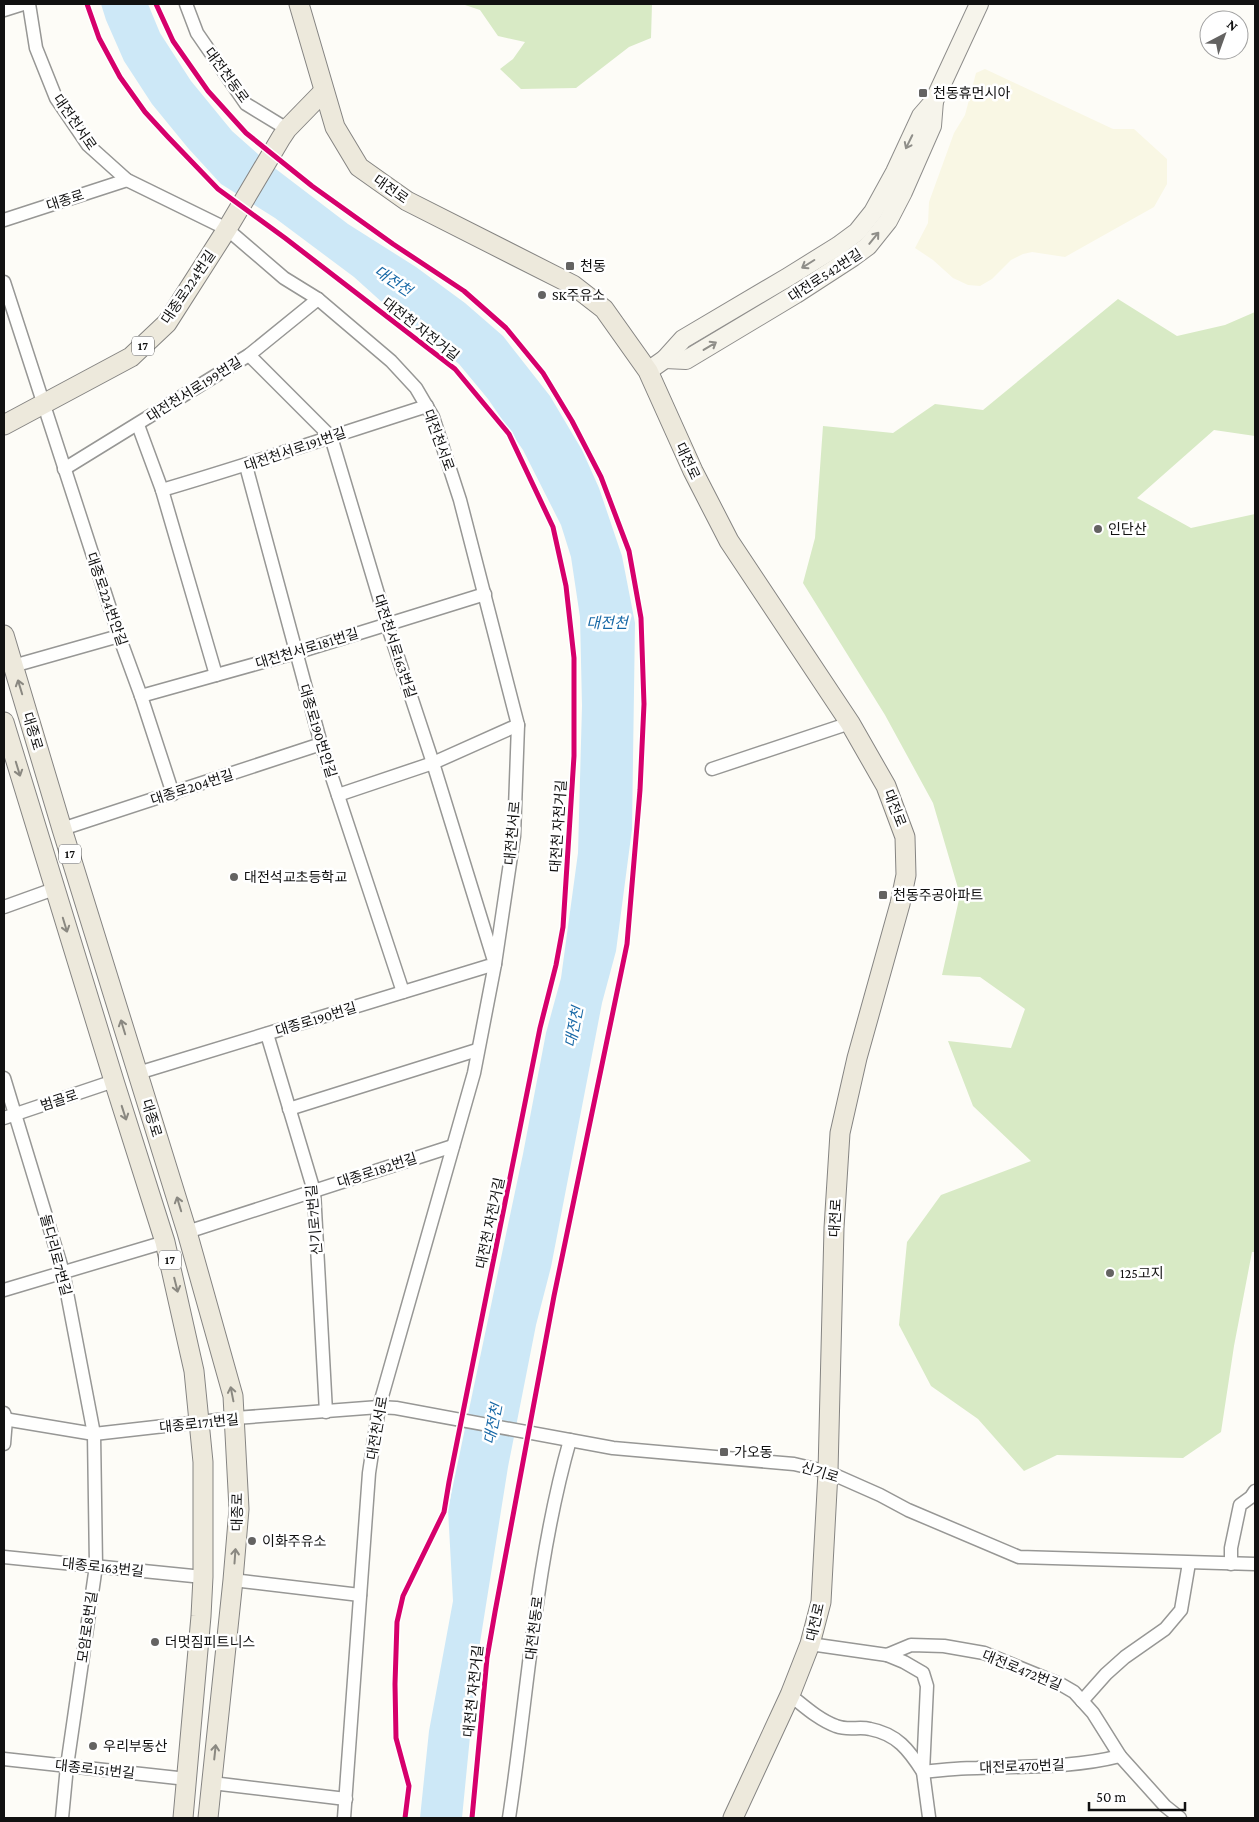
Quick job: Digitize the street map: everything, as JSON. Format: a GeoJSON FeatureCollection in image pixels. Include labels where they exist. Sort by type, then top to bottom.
{"type":"FeatureCollection","features":[{"type":"Feature","properties":{"kind":"main road","name":"대전로"},"geometry":{"type":"LineString","coordinates":[[299,4],[335,127],[359,167],[407,201],[573,285],[604,309],[648,371],[693,472],[729,541],[850,723],[886,786],[905,837],[906,875],[900,904],[857,1058],[840,1133],[834,1228],[828,1472],[821,1602],[810,1644],[790,1696],[733,1818]]}},
{"type":"Feature","properties":{"kind":"main road","name":"대전로542번길"},"geometry":{"type":"LineString","coordinates":[[648,371],[665,359],[686,360],[796,294],[868,246],[888,221],[903,192],[932,126],[934,101],[979,4]]}},
{"type":"Feature","properties":{"kind":"main road","name":"17"},"geometry":{"type":"LineString","coordinates":[[231,222],[284,134],[324,91]]}},
{"type":"Feature","properties":{"kind":"main road","name":"대종로224번길"},"geometry":{"type":"LineString","coordinates":[[4,425],[131,357],[167,322],[231,222]]}},
{"type":"Feature","properties":{"kind":"main road","name":"대종로"},"geometry":{"type":"LineString","coordinates":[[4,635],[187,1232],[233,1396],[238,1509],[233,1580],[208,1818]]}},
{"type":"Feature","properties":{"kind":"main road","name":"대종로"},"geometry":{"type":"LineString","coordinates":[[4,722],[54,889],[165,1242],[194,1371],[203,1462],[203,1577],[183,1818]]}},
{"type":"Feature","properties":{"kind":"street"},"geometry":{"type":"LineString","coordinates":[[4,10],[23,4]]}},
{"type":"Feature","properties":{"kind":"street","name":"대전천서로"},"geometry":{"type":"LineString","coordinates":[[29,4],[36,48],[56,98],[88,145],[127,180],[231,222],[284,278],[318,299],[392,361],[416,388],[434,417],[460,500],[518,725],[514,836],[495,964],[474,1073],[379,1407],[369,1473],[344,1818]]}},
{"type":"Feature","properties":{"kind":"street","name":"대전천동로"},"geometry":{"type":"LineString","coordinates":[[186,4],[198,33],[246,104],[284,134]]}},
{"type":"Feature","properties":{"kind":"street","name":"대종로"},"geometry":{"type":"LineString","coordinates":[[4,220],[127,180]]}},
{"type":"Feature","properties":{"kind":"street","name":"대종로224번안길"},"geometry":{"type":"LineString","coordinates":[[4,282],[172,794]]}},
{"type":"Feature","properties":{"kind":"street","name":"대전천서로199번길"},"geometry":{"type":"LineString","coordinates":[[64,469],[249,355],[318,299]]}},
{"type":"Feature","properties":{"kind":"street","name":"대전천서로163번길"},"geometry":{"type":"LineString","coordinates":[[249,355],[330,436],[387,624],[433,763],[495,964]]}},
{"type":"Feature","properties":{"kind":"street","name":"대전천서로191번길"},"geometry":{"type":"LineString","coordinates":[[162,490],[246,466],[330,436],[427,406]]}},
{"type":"Feature","properties":{"kind":"street"},"geometry":{"type":"LineString","coordinates":[[138,425],[162,490],[216,676]]}},
{"type":"Feature","properties":{"kind":"street","name":"대종로190번안길"},"geometry":{"type":"LineString","coordinates":[[246,466],[321,744],[403,992]]}},
{"type":"Feature","properties":{"kind":"street","name":"대전천서로181번길"},"geometry":{"type":"LineString","coordinates":[[141,696],[216,676],[485,594]]}},
{"type":"Feature","properties":{"kind":"street"},"geometry":{"type":"LineString","coordinates":[[13,666],[119,636]]}},
{"type":"Feature","properties":{"kind":"street"},"geometry":{"type":"LineString","coordinates":[[712,769],[850,723]]}},
{"type":"Feature","properties":{"kind":"street"},"geometry":{"type":"LineString","coordinates":[[338,795],[433,763],[518,725]]}},
{"type":"Feature","properties":{"kind":"street","name":"대종로204번길"},"geometry":{"type":"LineString","coordinates":[[62,829],[321,744]]}},
{"type":"Feature","properties":{"kind":"street"},"geometry":{"type":"LineString","coordinates":[[4,907],[54,889]]}},
{"type":"Feature","properties":{"kind":"street","name":"대종로190번길"},"geometry":{"type":"LineString","coordinates":[[138,1073],[495,964]]}},
{"type":"Feature","properties":{"kind":"street","name":"신기로7번길"},"geometry":{"type":"LineString","coordinates":[[267,1034],[314,1191],[326,1412]]}},
{"type":"Feature","properties":{"kind":"street"},"geometry":{"type":"LineString","coordinates":[[289,1109],[477,1050]]}},
{"type":"Feature","properties":{"kind":"street","name":"돌다리로7번길"},"geometry":{"type":"LineString","coordinates":[[4,1078],[9,1116],[63,1272],[94,1434]]}},
{"type":"Feature","properties":{"kind":"street","name":"범골로"},"geometry":{"type":"LineString","coordinates":[[9,1116],[114,1081]]}},
{"type":"Feature","properties":{"kind":"street","name":"대종로182번길"},"geometry":{"type":"LineString","coordinates":[[187,1232],[453,1146]]}},
{"type":"Feature","properties":{"kind":"street"},"geometry":{"type":"LineString","coordinates":[[4,1290],[165,1242]]}},
{"type":"Feature","properties":{"kind":"street","name":"대종로171번길"},"geometry":{"type":"LineString","coordinates":[[4,1417],[94,1434],[235,1418],[379,1407],[396,1408]]}},
{"type":"Feature","properties":{"kind":"street","name":"신기로"},"geometry":{"type":"LineString","coordinates":[[396,1408],[613,1448],[794,1464],[828,1472],[880,1495],[908,1510],[1019,1557],[1255,1564]]}},
{"type":"Feature","properties":{"kind":"street"},"geometry":{"type":"LineString","coordinates":[[4,1417],[4,1444]]}},
{"type":"Feature","properties":{"kind":"street","name":"모암로8번길"},"geometry":{"type":"LineString","coordinates":[[62,1818],[67,1766],[96,1566],[94,1434]]}},
{"type":"Feature","properties":{"kind":"street","name":"대전천동로"},"geometry":{"type":"LineString","coordinates":[[509,1818],[523,1724],[543,1559],[570,1440]]}},
{"type":"Feature","properties":{"kind":"street"},"geometry":{"type":"LineString","coordinates":[[1231,1564],[1231,1548],[1240,1505],[1251,1497],[1255,1491]]}},
{"type":"Feature","properties":{"kind":"street","name":"대종로163번길"},"geometry":{"type":"LineString","coordinates":[[4,1557],[203,1577]]}},
{"type":"Feature","properties":{"kind":"street"},"geometry":{"type":"LineString","coordinates":[[1082,1701],[1106,1674],[1125,1657],[1165,1629],[1181,1610],[1189,1563]]}},
{"type":"Feature","properties":{"kind":"street"},"geometry":{"type":"LineString","coordinates":[[233,1580],[360,1594]]}},
{"type":"Feature","properties":{"kind":"street","name":"대전로472번길"},"geometry":{"type":"LineString","coordinates":[[810,1644],[887,1655],[911,1646],[944,1646],[984,1653],[1062,1685],[1074,1692],[1093,1713],[1120,1756],[1165,1806],[1180,1818]]}},
{"type":"Feature","properties":{"kind":"street"},"geometry":{"type":"LineString","coordinates":[[887,1655],[923,1673],[927,1686],[923,1772],[930,1817]]}},
{"type":"Feature","properties":{"kind":"street"},"geometry":{"type":"LineString","coordinates":[[790,1696],[835,1726],[852,1730],[869,1728],[898,1740],[909,1749],[923,1772]]}},
{"type":"Feature","properties":{"kind":"street","name":"대전로470번길"},"geometry":{"type":"LineString","coordinates":[[923,1772],[974,1768],[1061,1766],[1097,1762],[1120,1756]]}},
{"type":"Feature","properties":{"kind":"street","name":"대종로151번길"},"geometry":{"type":"LineString","coordinates":[[4,1759],[187,1779]]}},
{"type":"Feature","properties":{"kind":"street"},"geometry":{"type":"LineString","coordinates":[[212,1783],[346,1799]]}},
{"type":"Feature","properties":{"kind":"shaded area"},"geometry":{"type":"Polygon","coordinates":[[[985,69],[1113,129],[1134,129],[1167,159],[1167,184],[1154,207],[1065,257],[1032,252],[1023,254],[1011,260],[992,279],[980,286],[968,285],[953,278],[933,260],[915,248],[928,223],[929,202],[954,133],[965,115],[976,73],[985,69]]]}},
{"type":"Feature","properties":{"kind":"green space"},"geometry":{"type":"Polygon","coordinates":[[[462,4],[652,4],[651,38],[629,47],[576,88],[521,89],[500,69],[513,59],[525,42],[498,36],[480,10],[462,4]]]}},
{"type":"Feature","properties":{"kind":"green space"},"geometry":{"type":"Polygon","coordinates":[[[1118,299],[1177,336],[1225,325],[1255,312],[1255,436],[1214,430],[1137,498],[1191,528],[1255,514],[1255,1252],[1252,1252],[1234,1346],[1221,1432],[1183,1458],[1057,1455],[1024,1471],[978,1419],[931,1386],[899,1325],[907,1242],[941,1195],[1031,1161],[973,1106],[948,1041],[1011,1048],[1025,1009],[980,977],[942,975],[960,895],[933,803],[885,715],[803,583],[815,538],[823,426],[893,433],[935,404],[983,410],[1118,299]]]}},
{"type":"Feature","properties":{"kind":"water","name":"대전천"},"geometry":{"type":"Polygon","coordinates":[[[101,4],[148,4],[160,33],[191,81],[232,131],[268,163],[348,224],[416,267],[465,303],[503,336],[550,396],[582,450],[599,488],[622,556],[635,623],[632,829],[616,951],[602,1003],[551,1267],[536,1325],[508,1467],[478,1655],[462,1818],[420,1818],[429,1731],[453,1601],[448,1509],[523,1154],[546,1033],[561,978],[578,853],[582,706],[580,617],[571,557],[561,525],[523,450],[488,399],[459,364],[394,313],[354,277],[275,218],[221,184],[152,104],[124,61],[101,4]]]}},
{"type":"Feature","properties":{"kind":"cycle path","name":"대전천 자전거길"},"geometry":{"type":"LineString","coordinates":[[87,4],[99,38],[120,77],[145,112],[218,189],[285,238],[455,369],[509,434],[553,527],[566,586],[574,658],[574,756],[563,927],[556,965],[540,1028],[444,1512],[403,1596],[397,1622],[396,1738],[409,1786],[405,1818]]}},
{"type":"Feature","properties":{"kind":"cycle path","name":"대전천 자전거길"},"geometry":{"type":"LineString","coordinates":[[156,4],[173,41],[208,91],[246,133],[312,186],[393,244],[464,291],[506,328],[543,373],[572,421],[601,477],[629,551],[641,618],[644,704],[640,790],[627,944],[554,1296],[495,1612],[487,1658],[472,1818]]}},
{"type":"Feature","properties":{"kind":"place","name":"천동휴먼시아"},"geometry":{"type":"Point","coordinates":[923,93]}},
{"type":"Feature","properties":{"kind":"place","name":"천동"},"geometry":{"type":"Point","coordinates":[570,266]}},
{"type":"Feature","properties":{"kind":"place","name":"SK주유소"},"geometry":{"type":"Point","coordinates":[542,295]}},
{"type":"Feature","properties":{"kind":"place","name":"인단산"},"geometry":{"type":"Point","coordinates":[1098,529]}},
{"type":"Feature","properties":{"kind":"place","name":"대전석교초등학교"},"geometry":{"type":"Point","coordinates":[234,877]}},
{"type":"Feature","properties":{"kind":"place","name":"천동주공아파트"},"geometry":{"type":"Point","coordinates":[883,895]}},
{"type":"Feature","properties":{"kind":"place","name":"125고지"},"geometry":{"type":"Point","coordinates":[1110,1273]}},
{"type":"Feature","properties":{"kind":"place","name":"가오동"},"geometry":{"type":"Point","coordinates":[724,1452]}},
{"type":"Feature","properties":{"kind":"place","name":"이화주유소"},"geometry":{"type":"Point","coordinates":[252,1541]}},
{"type":"Feature","properties":{"kind":"place","name":"더멋짐피트니스"},"geometry":{"type":"Point","coordinates":[155,1642]}},
{"type":"Feature","properties":{"kind":"place","name":"우리부동산"},"geometry":{"type":"Point","coordinates":[93,1746]}}]}
